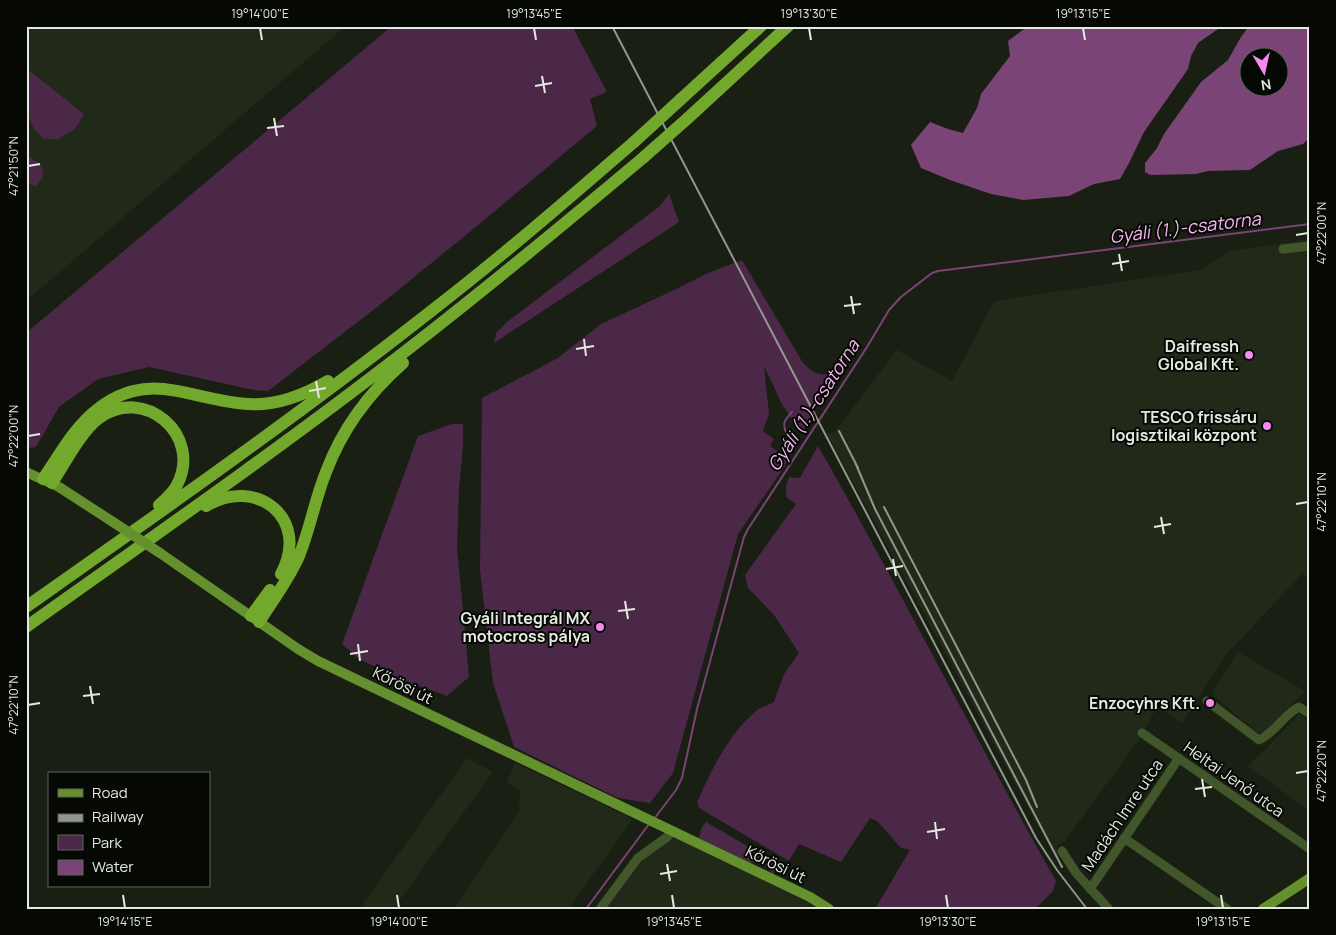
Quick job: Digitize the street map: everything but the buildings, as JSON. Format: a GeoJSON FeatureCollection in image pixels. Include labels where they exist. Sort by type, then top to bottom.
{"type":"FeatureCollection","features":[{"type":"Feature","properties":{"kind":"highway"},"geometry":{"type":"LineString","coordinates":[[26,607],[214,474],[432,311],[634,142],[761,26]]}},
{"type":"Feature","properties":{"kind":"highway"},"geometry":{"type":"LineString","coordinates":[[26,627],[320,416],[440,325],[546,240],[644,157],[788,26]]}},
{"type":"Feature","properties":{"kind":"highway"},"geometry":{"type":"LineString","coordinates":[[255,619],[290,574],[299,555],[326,473],[348,427],[363,404],[381,384],[440,325]]}},
{"type":"Feature","properties":{"kind":"highway"},"geometry":{"type":"LineString","coordinates":[[48,481],[75,432],[99,408],[120,394],[151,388],[172,390],[242,404],[280,402],[313,390],[345,371],[377,348],[394,340]]}},
{"type":"Feature","properties":{"kind":"highway"},"geometry":{"type":"LineString","coordinates":[[48,481],[87,429],[96,420],[110,412],[124,408],[146,409],[164,419],[174,430],[180,442],[183,458],[182,471],[177,485],[159,506],[115,539],[104,552]]}},
{"type":"Feature","properties":{"kind":"highway"},"geometry":{"type":"LineString","coordinates":[[175,521],[184,519],[212,502],[232,497],[258,499],[267,503],[278,512],[286,524],[290,536],[289,558],[255,619]]}},
{"type":"Feature","properties":{"kind":"main road"},"geometry":{"type":"LineString","coordinates":[[26,472],[48,481]]}},
{"type":"Feature","properties":{"kind":"main road","name":"Kőrösi út"},"geometry":{"type":"LineString","coordinates":[[48,481],[160,553],[298,649],[327,665],[810,897],[829,909]]}},
{"type":"Feature","properties":{"kind":"main road"},"geometry":{"type":"LineString","coordinates":[[1263,909],[1310,878]]}},
{"type":"Feature","properties":{"kind":"street"},"geometry":{"type":"LineString","coordinates":[[1283,249],[1310,246]]}},
{"type":"Feature","properties":{"kind":"street"},"geometry":{"type":"LineString","coordinates":[[1207,701],[1259,740],[1266,737],[1293,710],[1299,707],[1310,714]]}},
{"type":"Feature","properties":{"kind":"street","name":"Heltai Jenő utca"},"geometry":{"type":"LineString","coordinates":[[1142,733],[1310,849]]}},
{"type":"Feature","properties":{"kind":"street","name":"Madách Imre utca"},"geometry":{"type":"LineString","coordinates":[[1090,889],[1178,758]]}},
{"type":"Feature","properties":{"kind":"street"},"geometry":{"type":"LineString","coordinates":[[600,909],[638,858],[673,831]]}},
{"type":"Feature","properties":{"kind":"street"},"geometry":{"type":"LineString","coordinates":[[1124,838],[1227,909]]}},
{"type":"Feature","properties":{"kind":"street"},"geometry":{"type":"LineString","coordinates":[[1062,851],[1072,868],[1109,909]]}},
{"type":"Feature","properties":{"kind":"shaded area"},"geometry":{"type":"Polygon","coordinates":[[[26,26],[346,26],[26,301],[26,26]]]}},
{"type":"Feature","properties":{"kind":"shaded area"},"geometry":{"type":"Polygon","coordinates":[[[1310,239],[1310,579],[1302,574],[1225,656],[1182,723],[1157,707],[1138,741],[1064,842],[1056,847],[1060,857],[1056,859],[827,434],[836,430],[897,350],[952,381],[994,301],[1199,270],[1231,251],[1310,239]]]}},
{"type":"Feature","properties":{"kind":"shaded area"},"geometry":{"type":"Polygon","coordinates":[[[1238,652],[1305,691],[1264,732],[1258,733],[1214,696],[1212,692],[1238,652]]]}},
{"type":"Feature","properties":{"kind":"shaded area"},"geometry":{"type":"Polygon","coordinates":[[[1299,714],[1310,721],[1310,811],[1247,766],[1299,714]]]}},
{"type":"Feature","properties":{"kind":"shaded area"},"geometry":{"type":"Polygon","coordinates":[[[467,758],[493,772],[393,909],[359,909],[467,758]]]}},
{"type":"Feature","properties":{"kind":"shaded area"},"geometry":{"type":"Polygon","coordinates":[[[515,763],[633,819],[568,909],[454,909],[521,809],[519,807],[520,791],[507,783],[515,763]]]}},
{"type":"Feature","properties":{"kind":"shaded area"},"geometry":{"type":"Polygon","coordinates":[[[674,837],[823,909],[605,909],[645,858],[674,837]]]}},
{"type":"Feature","properties":{"kind":"green space"},"geometry":{"type":"Polygon","coordinates":[[[392,26],[572,26],[607,92],[590,99],[597,126],[381,304],[268,391],[254,390],[149,367],[98,379],[59,407],[36,447],[26,448],[26,333],[392,26]]]}},
{"type":"Feature","properties":{"kind":"green space"},"geometry":{"type":"Polygon","coordinates":[[[26,68],[84,114],[75,129],[58,139],[44,139],[34,129],[28,115],[26,116],[26,68]]]}},
{"type":"Feature","properties":{"kind":"green space"},"geometry":{"type":"Polygon","coordinates":[[[26,154],[42,166],[43,177],[36,186],[26,183],[26,154]]]}},
{"type":"Feature","properties":{"kind":"green space"},"geometry":{"type":"Polygon","coordinates":[[[669,194],[679,222],[494,343],[496,333],[507,322],[660,206],[669,194]]]}},
{"type":"Feature","properties":{"kind":"green space","name":"Gyáli Integrál MX motocross pálya"},"geometry":{"type":"Polygon","coordinates":[[[742,260],[803,363],[818,373],[835,374],[814,409],[802,435],[782,404],[764,366],[769,414],[763,431],[774,439],[770,446],[789,460],[738,534],[673,773],[650,803],[618,798],[514,747],[493,683],[480,570],[482,398],[558,358],[601,324],[708,273],[742,260]]]}},
{"type":"Feature","properties":{"kind":"green space"},"geometry":{"type":"Polygon","coordinates":[[[452,424],[463,424],[457,549],[469,677],[447,696],[403,680],[359,659],[342,644],[418,436],[452,424]]]}},
{"type":"Feature","properties":{"kind":"green space"},"geometry":{"type":"Polygon","coordinates":[[[818,446],[1056,881],[1053,891],[1035,909],[875,909],[910,850],[901,848],[877,821],[870,818],[841,862],[799,844],[789,861],[699,808],[697,802],[715,765],[729,742],[746,720],[756,711],[774,702],[784,674],[799,653],[774,615],[748,588],[745,575],[796,504],[786,497],[786,486],[789,477],[800,478],[818,446]]]}},
{"type":"Feature","properties":{"kind":"green space"},"geometry":{"type":"Polygon","coordinates":[[[706,822],[780,865],[773,874],[763,864],[748,862],[699,838],[702,827],[706,822]]]}},
{"type":"Feature","properties":{"kind":"water"},"geometry":{"type":"Polygon","coordinates":[[[1028,26],[1227,26],[1218,29],[1198,43],[1191,56],[1188,69],[1144,132],[1120,179],[1094,184],[1069,196],[1023,200],[991,194],[921,168],[911,145],[930,122],[963,133],[977,108],[981,94],[1010,56],[1008,41],[1028,26]]]}},
{"type":"Feature","properties":{"kind":"water"},"geometry":{"type":"Polygon","coordinates":[[[1249,26],[1310,26],[1310,137],[1303,144],[1278,151],[1250,170],[1150,175],[1145,172],[1145,163],[1201,82],[1228,60],[1249,26]]]}},
{"type":"Feature","properties":{"kind":"waterway","name":"Gyáli (1.)-csatorna"},"geometry":{"type":"LineString","coordinates":[[654,819],[676,790],[682,778],[697,709],[744,537],[889,310],[901,297],[932,273],[938,271],[1310,224]]}},
{"type":"Feature","properties":{"kind":"waterway"},"geometry":{"type":"LineString","coordinates":[[786,433],[785,421],[792,412]]}},
{"type":"Feature","properties":{"kind":"waterway","name":"Gyáli (1.)-csatorna"},"geometry":{"type":"LineString","coordinates":[[586,909],[649,824]]}},
{"type":"Feature","properties":{"kind":"railway"},"geometry":{"type":"LineString","coordinates":[[612,26],[1036,838],[1057,870],[1087,909]]}},
{"type":"Feature","properties":{"kind":"railway"},"geometry":{"type":"LineString","coordinates":[[839,431],[858,468]]}},
{"type":"Feature","properties":{"kind":"railway"},"geometry":{"type":"LineString","coordinates":[[855,462],[875,509],[1062,867]]}},
{"type":"Feature","properties":{"kind":"railway"},"geometry":{"type":"LineString","coordinates":[[884,507],[1026,780],[1037,807]]}},
{"type":"Feature","properties":{"kind":"place","name":"Daifressh Global Kft."},"geometry":{"type":"Point","coordinates":[1249,355]}},
{"type":"Feature","properties":{"kind":"place","name":"TESCO frissáru logisztikai központ"},"geometry":{"type":"Point","coordinates":[1267,426]}},
{"type":"Feature","properties":{"kind":"place","name":"Gyáli Integrál MX motocross pálya"},"geometry":{"type":"Point","coordinates":[600,627]}},
{"type":"Feature","properties":{"kind":"place","name":"Enzocyhrs Kft."},"geometry":{"type":"Point","coordinates":[1210,703]}}]}
